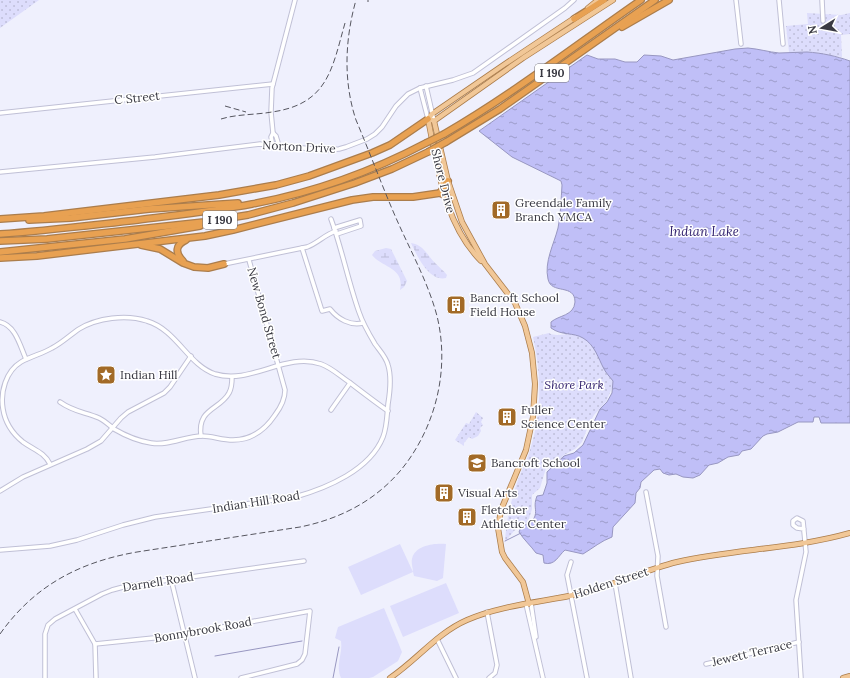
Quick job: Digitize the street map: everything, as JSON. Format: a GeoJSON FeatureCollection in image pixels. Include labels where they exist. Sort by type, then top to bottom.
{"type":"FeatureCollection","features":[{"type":"Feature","properties":{"kind":"highway"},"geometry":{"type":"LineString","coordinates":[[574,19],[604,0]]}},
{"type":"Feature","properties":{"kind":"highway"},"geometry":{"type":"LineString","coordinates":[[596,32],[634,0]]}},
{"type":"Feature","properties":{"kind":"highway","name":"I 190"},"geometry":{"type":"LineString","coordinates":[[0,234],[151,218],[254,204],[308,190],[355,175],[391,160],[444,134],[489,106],[641,0]]}},
{"type":"Feature","properties":{"kind":"highway","name":"I 190"},"geometry":{"type":"LineString","coordinates":[[0,242],[35,240],[217,221],[248,216],[321,195],[388,170],[446,142],[496,112],[655,0]]}},
{"type":"Feature","properties":{"kind":"highway"},"geometry":{"type":"LineString","coordinates":[[603,37],[669,0]]}},
{"type":"Feature","properties":{"kind":"highway"},"geometry":{"type":"LineString","coordinates":[[0,219],[44,216],[219,195],[272,186],[309,176],[368,155],[390,145],[432,118]]}},
{"type":"Feature","properties":{"kind":"highway"},"geometry":{"type":"LineString","coordinates":[[0,258],[37,256],[189,238],[233,230],[352,200],[373,197],[413,197],[442,193],[448,181]]}},
{"type":"Feature","properties":{"kind":"highway"},"geometry":{"type":"LineString","coordinates":[[0,219],[45,220],[149,209],[222,205],[247,202],[254,204]]}},
{"type":"Feature","properties":{"kind":"highway"},"geometry":{"type":"LineString","coordinates":[[0,252],[125,239],[205,225],[217,221]]}},
{"type":"Feature","properties":{"kind":"highway"},"geometry":{"type":"LineString","coordinates":[[188,265],[179,257],[177,250],[180,243],[189,238]]}},
{"type":"Feature","properties":{"kind":"highway"},"geometry":{"type":"LineString","coordinates":[[131,244],[156,248],[188,265],[201,268],[224,264]]}},
{"type":"Feature","properties":{"kind":"main road"},"geometry":{"type":"LineString","coordinates":[[432,118],[511,59],[574,19],[598,0]]}},
{"type":"Feature","properties":{"kind":"main road"},"geometry":{"type":"LineString","coordinates":[[432,118],[613,0]]}},
{"type":"Feature","properties":{"kind":"main road","name":"Shore Drive"},"geometry":{"type":"LineString","coordinates":[[432,118],[448,181],[462,222],[485,264]]}},
{"type":"Feature","properties":{"kind":"main road","name":"Shore Drive"},"geometry":{"type":"LineString","coordinates":[[432,118],[442,193],[450,214],[462,236],[474,253],[500,283],[519,311],[528,334],[533,363],[535,392],[533,417],[526,450],[501,510],[498,528],[502,552],[523,582],[529,604]]}},
{"type":"Feature","properties":{"kind":"main road","name":"Holden Street"},"geometry":{"type":"LineString","coordinates":[[390,678],[437,639],[460,624],[487,612],[571,595],[615,583],[658,568],[694,559],[805,543],[850,533]]}},
{"type":"Feature","properties":{"kind":"main road"},"geometry":{"type":"LineString","coordinates":[[843,678],[850,676]]}},
{"type":"Feature","properties":{"kind":"street"},"geometry":{"type":"LineString","coordinates":[[273,146],[271,138],[273,133],[271,112],[273,84],[294,0]]}},
{"type":"Feature","properties":{"kind":"street","name":"Norton Drive"},"geometry":{"type":"LineString","coordinates":[[0,172],[155,157],[260,144],[324,150],[339,149],[350,146],[375,134],[382,127],[399,102],[408,94],[426,86],[460,78],[475,72],[574,0]]}},
{"type":"Feature","properties":{"kind":"street"},"geometry":{"type":"LineString","coordinates":[[736,0],[741,44]]}},
{"type":"Feature","properties":{"kind":"street"},"geometry":{"type":"LineString","coordinates":[[779,0],[783,44]]}},
{"type":"Feature","properties":{"kind":"street"},"geometry":{"type":"LineString","coordinates":[[822,0],[823,21]]}},
{"type":"Feature","properties":{"kind":"street","name":"C Street"},"geometry":{"type":"LineString","coordinates":[[0,113],[273,84]]}},
{"type":"Feature","properties":{"kind":"street","name":"Shore Drive"},"geometry":{"type":"LineString","coordinates":[[426,86],[432,118]]}},
{"type":"Feature","properties":{"kind":"street","name":"Shore Drive"},"geometry":{"type":"LineString","coordinates":[[420,88],[432,118]]}},
{"type":"Feature","properties":{"kind":"street"},"geometry":{"type":"LineString","coordinates":[[273,133],[276,136],[279,146]]}},
{"type":"Feature","properties":{"kind":"street","name":"Indian Hill Road"},"geometry":{"type":"LineString","coordinates":[[0,549],[38,547],[59,544],[123,525],[155,518],[276,501],[314,492],[345,476],[371,456],[378,447],[384,435],[388,411],[390,382],[388,366],[363,323],[331,218]]}},
{"type":"Feature","properties":{"kind":"street"},"geometry":{"type":"LineString","coordinates":[[224,264],[249,260],[312,245],[324,236],[360,220],[362,226],[336,231]]}},
{"type":"Feature","properties":{"kind":"street"},"geometry":{"type":"LineString","coordinates":[[302,248],[322,311],[330,309],[344,320],[353,323],[363,323]]}},
{"type":"Feature","properties":{"kind":"street","name":"New Bond Street"},"geometry":{"type":"LineString","coordinates":[[201,436],[239,440],[255,435],[266,428],[280,409],[285,397],[285,387],[249,260]]}},
{"type":"Feature","properties":{"kind":"street"},"geometry":{"type":"LineString","coordinates":[[50,464],[43,454],[23,442],[2,417],[2,400],[5,383],[13,369],[26,359],[49,350],[90,324],[108,319],[140,319],[159,326],[170,334],[200,366],[210,372],[232,377],[242,376],[298,362],[316,363],[328,367],[388,411]]}},
{"type":"Feature","properties":{"kind":"street"},"geometry":{"type":"LineString","coordinates":[[0,322],[6,324],[13,331],[26,359]]}},
{"type":"Feature","properties":{"kind":"street"},"geometry":{"type":"LineString","coordinates":[[0,491],[23,476],[94,446],[101,441],[128,412],[164,393],[170,387],[191,356]]}},
{"type":"Feature","properties":{"kind":"street"},"geometry":{"type":"LineString","coordinates":[[60,402],[72,410],[100,418],[113,428],[136,440],[156,444],[165,444],[201,436],[201,425],[205,416],[228,395],[232,386],[232,377]]}},
{"type":"Feature","properties":{"kind":"street"},"geometry":{"type":"LineString","coordinates":[[331,410],[350,383]]}},
{"type":"Feature","properties":{"kind":"street"},"geometry":{"type":"LineString","coordinates":[[646,492],[658,556],[657,576],[666,627]]}},
{"type":"Feature","properties":{"kind":"street"},"geometry":{"type":"LineString","coordinates":[[801,678],[796,600],[806,555],[804,529]]}},
{"type":"Feature","properties":{"kind":"street","name":"Darnell Road"},"geometry":{"type":"LineString","coordinates":[[46,678],[44,634],[48,625],[104,593],[117,588],[171,579],[304,561]]}},
{"type":"Feature","properties":{"kind":"street"},"geometry":{"type":"LineString","coordinates":[[571,562],[567,575],[588,678]]}},
{"type":"Feature","properties":{"kind":"street"},"geometry":{"type":"LineString","coordinates":[[171,579],[195,678]]}},
{"type":"Feature","properties":{"kind":"street"},"geometry":{"type":"LineString","coordinates":[[615,583],[631,678]]}},
{"type":"Feature","properties":{"kind":"street"},"geometry":{"type":"LineString","coordinates":[[529,604],[543,678]]}},
{"type":"Feature","properties":{"kind":"street"},"geometry":{"type":"LineString","coordinates":[[76,608],[95,644],[96,678]]}},
{"type":"Feature","properties":{"kind":"street","name":"Bonnybrook Road"},"geometry":{"type":"LineString","coordinates":[[95,644],[184,634],[310,611],[305,654],[300,662],[241,678]]}},
{"type":"Feature","properties":{"kind":"street"},"geometry":{"type":"LineString","coordinates":[[487,612],[497,663],[495,673],[489,678]]}},
{"type":"Feature","properties":{"kind":"street"},"geometry":{"type":"LineString","coordinates":[[437,639],[456,678]]}},
{"type":"Feature","properties":{"kind":"street","name":"Jewett Terrace"},"geometry":{"type":"LineString","coordinates":[[706,664],[799,642]]}},
{"type":"Feature","properties":{"kind":"green space"},"geometry":{"type":"Polygon","coordinates":[[[0,0],[39,0],[0,28],[0,0]]]}},
{"type":"Feature","properties":{"kind":"green space"},"geometry":{"type":"Polygon","coordinates":[[[807,13],[841,15],[850,13],[850,34],[841,35],[842,57],[809,52],[789,52],[786,26],[808,24],[807,13]]]}},
{"type":"Feature","properties":{"kind":"green space"},"geometry":{"type":"Polygon","coordinates":[[[411,243],[419,246],[425,251],[447,275],[446,278],[434,276],[424,267],[411,243]]]}},
{"type":"Feature","properties":{"kind":"green space"},"geometry":{"type":"Polygon","coordinates":[[[386,248],[391,249],[407,281],[404,287],[400,290],[401,282],[396,272],[372,255],[375,251],[386,248]]]}},
{"type":"Feature","properties":{"kind":"green space","name":"Shore Park"},"geometry":{"type":"Polygon","coordinates":[[[549,333],[556,335],[578,335],[588,340],[614,383],[606,402],[594,415],[589,424],[582,442],[575,449],[546,468],[540,488],[532,495],[532,509],[528,522],[514,531],[505,542],[506,526],[511,503],[518,480],[531,448],[538,417],[539,377],[533,337],[549,333]]]}},
{"type":"Feature","properties":{"kind":"green space"},"geometry":{"type":"Polygon","coordinates":[[[476,412],[483,418],[481,422],[483,425],[480,428],[481,431],[478,436],[472,439],[469,437],[464,443],[464,446],[455,440],[466,423],[469,424],[476,412]]]}},
{"type":"Feature","properties":{"kind":"green space"},"geometry":{"type":"Polygon","coordinates":[[[400,544],[413,572],[361,595],[348,567],[400,544]]]}},
{"type":"Feature","properties":{"kind":"green space"},"geometry":{"type":"Polygon","coordinates":[[[446,544],[443,578],[437,581],[414,576],[412,559],[417,551],[426,546],[446,544]]]}},
{"type":"Feature","properties":{"kind":"green space"},"geometry":{"type":"Polygon","coordinates":[[[446,583],[459,613],[403,637],[390,606],[446,583]]]}},
{"type":"Feature","properties":{"kind":"green space"},"geometry":{"type":"Polygon","coordinates":[[[384,608],[402,652],[398,661],[373,677],[341,678],[339,673],[339,664],[341,641],[335,638],[338,627],[384,608]]]}},
{"type":"Feature","properties":{"kind":"water","name":"Indian Lake"},"geometry":{"type":"Polygon","coordinates":[[[748,48],[779,53],[818,53],[850,61],[850,423],[821,423],[819,417],[814,417],[813,422],[798,422],[778,432],[763,436],[751,449],[742,451],[739,455],[728,457],[718,463],[709,465],[700,475],[693,478],[683,477],[676,474],[669,475],[663,473],[660,469],[654,470],[641,482],[640,488],[636,493],[635,503],[613,527],[612,537],[583,554],[565,550],[554,562],[548,564],[544,563],[543,555],[536,553],[519,532],[520,529],[534,519],[536,499],[537,496],[543,495],[547,483],[547,472],[564,456],[574,453],[583,445],[600,409],[607,402],[612,393],[613,381],[605,370],[596,352],[587,341],[579,336],[559,332],[551,328],[551,322],[569,313],[574,307],[575,302],[574,296],[571,293],[553,287],[550,284],[547,273],[548,260],[559,223],[561,181],[512,157],[479,131],[587,55],[598,59],[615,59],[625,62],[637,62],[644,55],[661,56],[673,60],[748,48]]]}},
{"type":"Feature","properties":{"kind":"waterway"},"geometry":{"type":"LineString","coordinates":[[505,541],[521,533]]}},
{"type":"Feature","properties":{"kind":"waterway"},"geometry":{"type":"LineString","coordinates":[[215,656],[302,641]]}},
{"type":"Feature","properties":{"kind":"waterway"},"geometry":{"type":"LineString","coordinates":[[333,678],[339,647]]}},
{"type":"Feature","properties":{"kind":"railway"},"geometry":{"type":"LineString","coordinates":[[0,634],[13,617],[43,590],[77,570],[96,562],[137,552],[300,527],[333,518],[362,503],[388,484],[400,472],[420,442],[434,408],[438,390],[442,353],[440,334],[437,316],[429,291],[391,206],[356,120],[352,105],[347,75],[347,60],[352,15],[356,0]]}},
{"type":"Feature","properties":{"kind":"railway"},"geometry":{"type":"LineString","coordinates":[[221,119],[291,108],[305,101],[325,82],[336,55],[345,23]]}},
{"type":"Feature","properties":{"kind":"railway"},"geometry":{"type":"LineString","coordinates":[[225,106],[246,112]]}},
{"type":"Feature","properties":{"kind":"place","name":"Greendale Family Branch YMCA"},"geometry":{"type":"Point","coordinates":[501,210]}},
{"type":"Feature","properties":{"kind":"place","name":"Bancroft School Field House"},"geometry":{"type":"Point","coordinates":[456,305]}},
{"type":"Feature","properties":{"kind":"place","name":"Indian Hill"},"geometry":{"type":"Point","coordinates":[106,375]}},
{"type":"Feature","properties":{"kind":"place","name":"Fuller Science Center"},"geometry":{"type":"Point","coordinates":[507,417]}},
{"type":"Feature","properties":{"kind":"place","name":"Bancroft School"},"geometry":{"type":"Point","coordinates":[477,463]}},
{"type":"Feature","properties":{"kind":"place","name":"Visual Arts"},"geometry":{"type":"Point","coordinates":[444,493]}},
{"type":"Feature","properties":{"kind":"place","name":"Fletcher Athletic Center"},"geometry":{"type":"Point","coordinates":[467,517]}}]}
